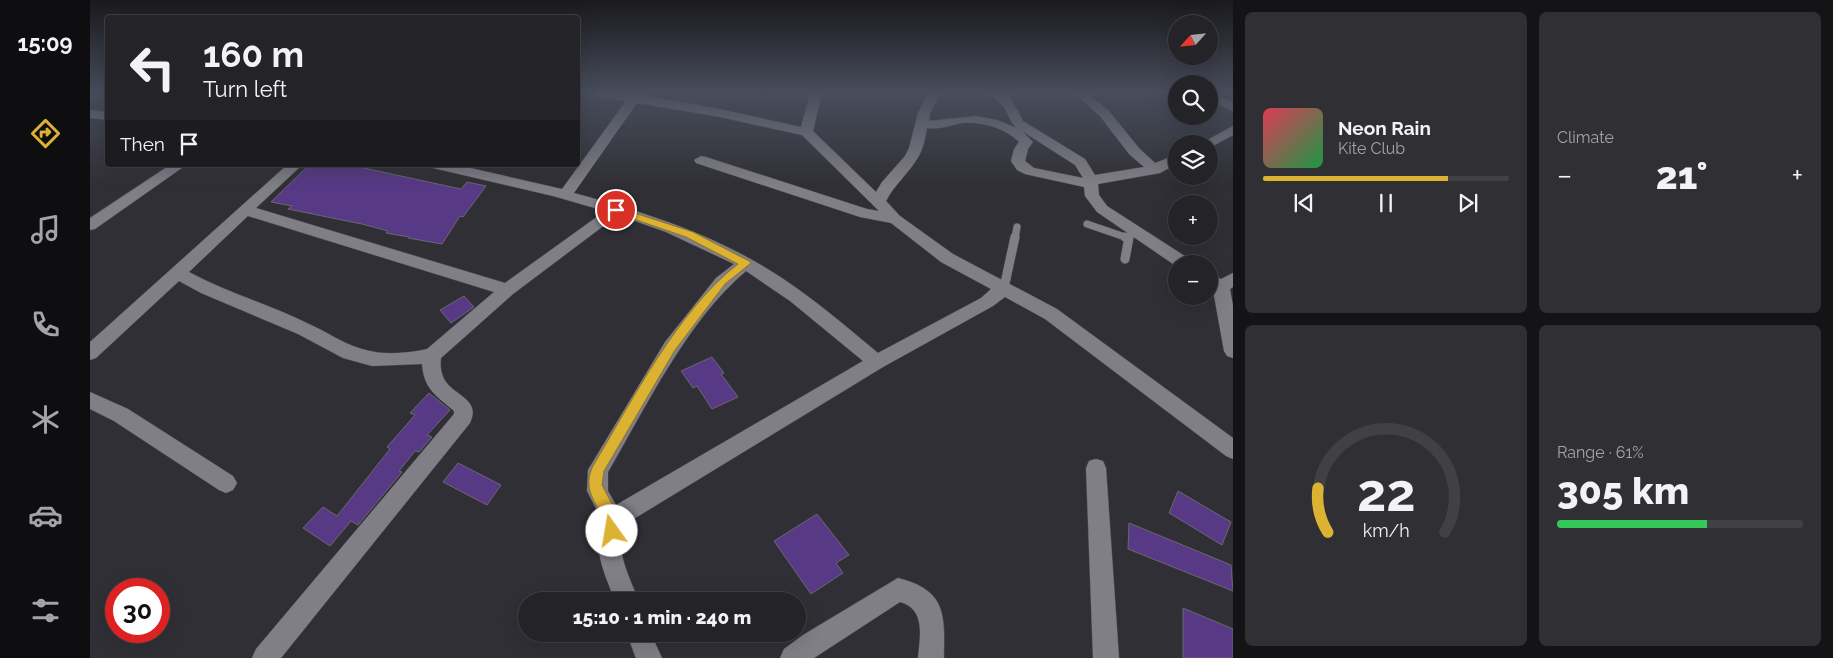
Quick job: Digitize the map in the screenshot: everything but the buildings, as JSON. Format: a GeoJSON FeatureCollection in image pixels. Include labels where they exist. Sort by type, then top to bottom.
{"type":"FeatureCollection","features":[{"type":"Feature","properties":{"kind":"street"},"geometry":{"type":"LineString","coordinates":[[566,194],[616,124]]}},
{"type":"Feature","properties":{"kind":"street"},"geometry":{"type":"LineString","coordinates":[[768,124],[806,132],[895,219],[947,258],[1051,314],[1233,450]]}},
{"type":"Feature","properties":{"kind":"street"},"geometry":{"type":"LineString","coordinates":[[806,132],[808,124]]}},
{"type":"Feature","properties":{"kind":"street"},"geometry":{"type":"LineString","coordinates":[[878,202],[888,185],[916,148],[922,124]]}},
{"type":"Feature","properties":{"kind":"street"},"geometry":{"type":"LineString","coordinates":[[924,124],[932,126],[949,124]]}},
{"type":"Feature","properties":{"kind":"street"},"geometry":{"type":"LineString","coordinates":[[994,124],[1005,126],[1020,134],[1026,142],[1021,148],[1018,161],[1022,167],[1030,171],[1091,182],[1126,177],[1155,170],[1168,163]]}},
{"type":"Feature","properties":{"kind":"street"},"geometry":{"type":"LineString","coordinates":[[1019,124],[1080,162],[1091,182],[1092,196],[1102,209],[1132,235],[1169,255]]}},
{"type":"Feature","properties":{"kind":"street"},"geometry":{"type":"LineString","coordinates":[[1112,124],[1134,151],[1155,170]]}},
{"type":"Feature","properties":{"kind":"street"},"geometry":{"type":"LineString","coordinates":[[1218,138],[1233,130]]}},
{"type":"Feature","properties":{"kind":"street"},"geometry":{"type":"LineString","coordinates":[[701,160],[866,214],[895,219]]}},
{"type":"Feature","properties":{"kind":"street"},"geometry":{"type":"LineString","coordinates":[[90,225],[176,167]]}},
{"type":"Feature","properties":{"kind":"street"},"geometry":{"type":"LineString","coordinates":[[90,353],[293,167]]}},
{"type":"Feature","properties":{"kind":"street"},"geometry":{"type":"LineString","coordinates":[[447,167],[566,194],[690,235],[746,263],[782,287],[877,362]]}},
{"type":"Feature","properties":{"kind":"street"},"geometry":{"type":"LineString","coordinates":[[245,210],[507,290]]}},
{"type":"Feature","properties":{"kind":"street"},"geometry":{"type":"LineString","coordinates":[[177,273],[207,289],[304,329],[349,353],[372,359],[415,359],[432,355],[507,290],[616,210]]}},
{"type":"Feature","properties":{"kind":"street"},"geometry":{"type":"LineString","coordinates":[[614,521],[599,496],[595,485],[598,470],[671,347],[722,282],[746,263]]}},
{"type":"Feature","properties":{"kind":"street"},"geometry":{"type":"LineString","coordinates":[[1224,283],[1233,352]]}},
{"type":"Feature","properties":{"kind":"street"},"geometry":{"type":"LineString","coordinates":[[624,592],[613,564],[609,541],[614,521],[643,500],[877,362],[987,302],[1004,288]]}},
{"type":"Feature","properties":{"kind":"street"},"geometry":{"type":"LineString","coordinates":[[265,658],[463,417],[465,411],[463,406],[442,392],[433,375],[432,355]]}},
{"type":"Feature","properties":{"kind":"street"},"geometry":{"type":"LineString","coordinates":[[90,400],[121,415],[226,482]]}},
{"type":"Feature","properties":{"kind":"street"},"geometry":{"type":"LineString","coordinates":[[1096,468],[1106,658]]}},
{"type":"Feature","properties":{"kind":"street"},"geometry":{"type":"LineString","coordinates":[[793,658],[898,590],[911,592],[923,600],[932,615],[931,658]]}},
{"type":"Feature","properties":{"kind":"street"},"geometry":{"type":"LineString","coordinates":[[642,642],[649,658]]}},
{"type":"Feature","properties":{"kind":"lane"},"geometry":{"type":"LineString","coordinates":[[1087,224],[1132,235],[1126,258]]}},
{"type":"Feature","properties":{"kind":"lane"},"geometry":{"type":"LineString","coordinates":[[1004,288],[1017,227]]}},
{"type":"Feature","properties":{"kind":"route"},"geometry":{"type":"LineString","coordinates":[[612,531],[614,521],[599,496],[595,485],[598,470],[671,347],[722,282],[746,263],[690,235],[616,210]]}}]}
